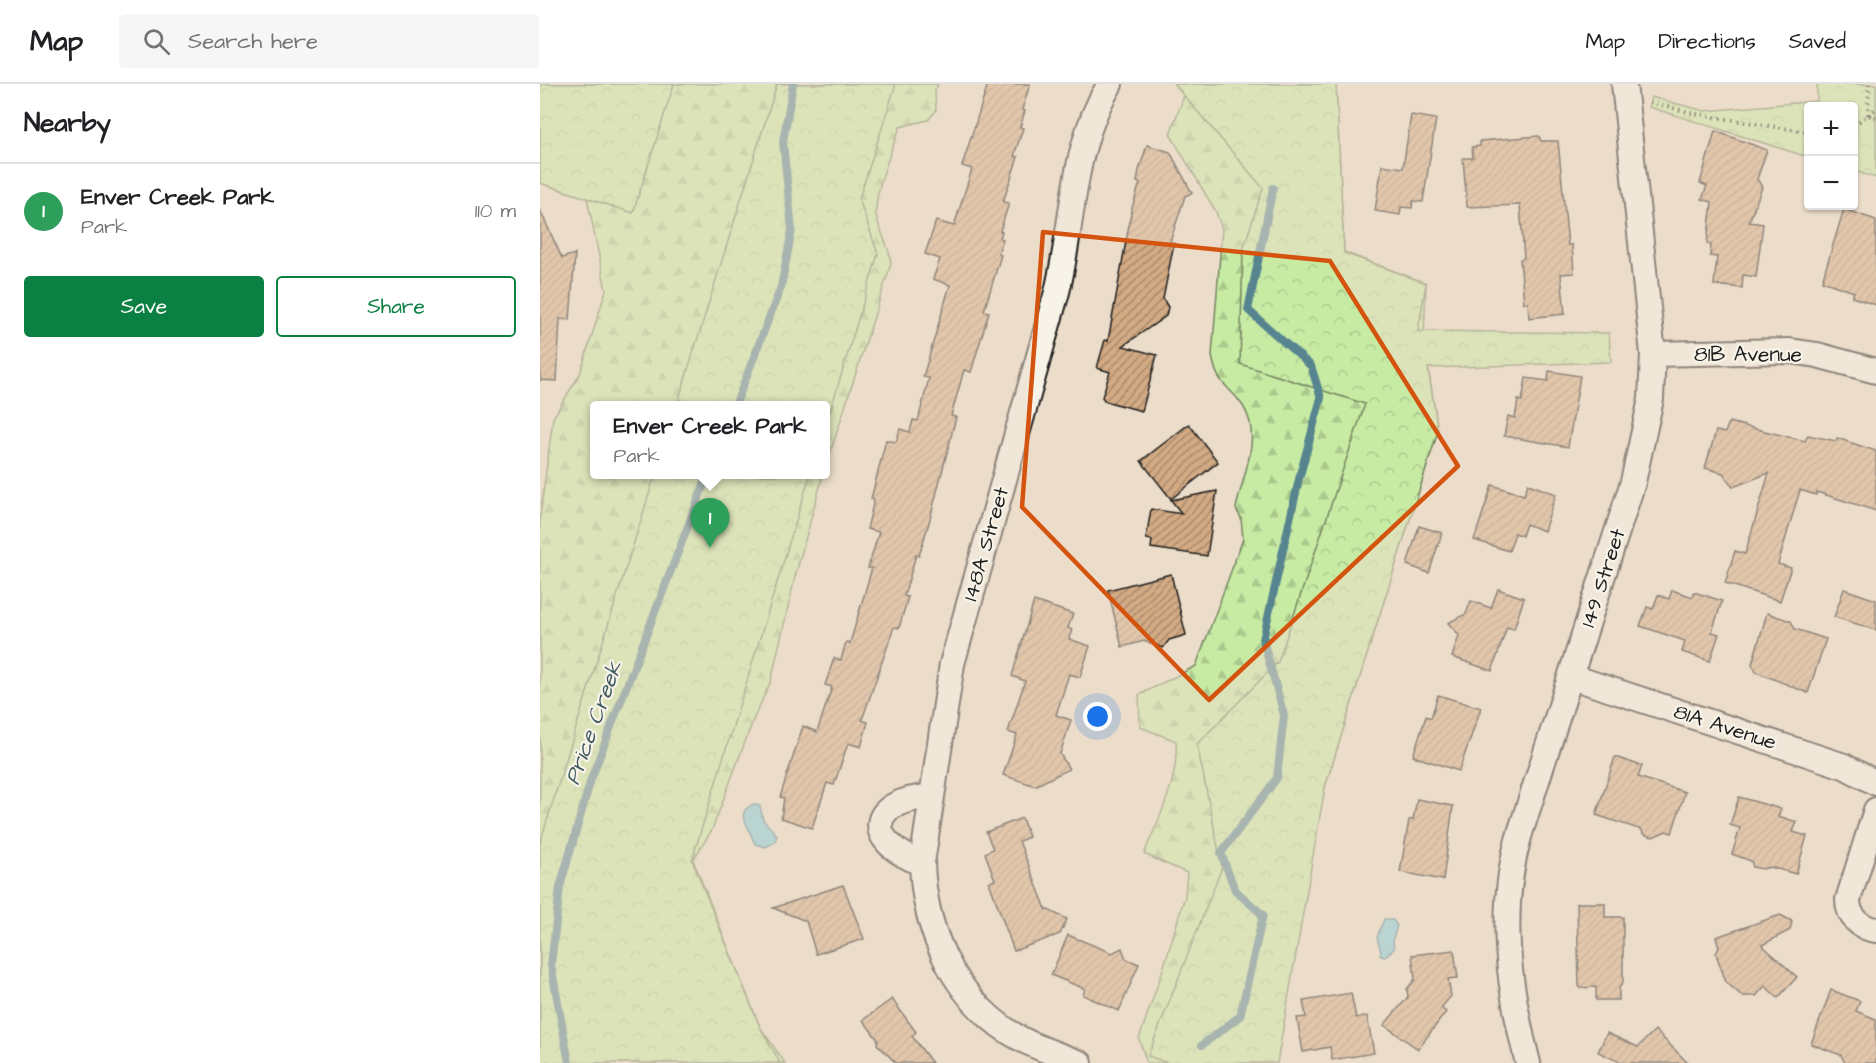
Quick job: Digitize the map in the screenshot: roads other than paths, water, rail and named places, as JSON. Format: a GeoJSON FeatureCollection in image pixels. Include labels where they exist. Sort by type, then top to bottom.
{"type":"FeatureCollection","features":[{"type":"Feature","properties":{"kind":"street","name":"148A Street"},"geometry":{"type":"LineString","coordinates":[[1080,1063],[1016,1036],[975,1002],[951,968],[936,941],[924,894],[922,863],[930,797],[952,664],[1062,273],[1082,145],[1093,114],[1110,84]]}},
{"type":"Feature","properties":{"kind":"street","name":"149 Street"},"geometry":{"type":"LineString","coordinates":[[1528,1063],[1511,987],[1507,922],[1516,846],[1633,482],[1651,399],[1653,354],[1624,90]]}},
{"type":"Feature","properties":{"kind":"street","name":"81B Avenue"},"geometry":{"type":"LineString","coordinates":[[1653,354],[1790,351],[1817,355],[1876,371]]}},
{"type":"Feature","properties":{"kind":"street","name":"81A Avenue"},"geometry":{"type":"LineString","coordinates":[[1572,677],[1844,766],[1876,783]]}},
{"type":"Feature","properties":{"kind":"street"},"geometry":{"type":"LineString","coordinates":[[922,863],[891,848],[880,834],[880,827],[884,813],[893,805],[930,797]]}},
{"type":"Feature","properties":{"kind":"street"},"geometry":{"type":"LineString","coordinates":[[1876,810],[1848,900],[1850,911],[1855,919],[1869,929],[1876,930]]}},
{"type":"Feature","properties":{"kind":"water"},"geometry":{"type":"Polygon","coordinates":[[[753,804],[760,806],[763,820],[777,835],[775,842],[766,847],[755,844],[743,816],[745,810],[753,804]]]}},
{"type":"Feature","properties":{"kind":"water"},"geometry":{"type":"Polygon","coordinates":[[[1384,919],[1393,920],[1397,926],[1393,938],[1394,949],[1384,957],[1380,955],[1377,937],[1384,919]]]}},
{"type":"Feature","properties":{"kind":"waterway","name":"Price Creek"},"geometry":{"type":"LineString","coordinates":[[737,401],[781,287],[792,230],[783,142],[793,84]]}},
{"type":"Feature","properties":{"kind":"waterway"},"geometry":{"type":"LineString","coordinates":[[1202,1045],[1240,1016],[1263,915],[1235,890],[1221,853],[1277,778],[1284,715],[1263,640],[1299,479],[1321,398],[1311,366],[1248,310],[1273,188]]}},
{"type":"Feature","properties":{"kind":"waterway","name":"Price Creek"},"geometry":{"type":"LineString","coordinates":[[569,1063],[551,965],[560,887],[591,779],[706,479]]}},
{"type":"Feature","properties":{"kind":"place","name":"Enver Creek Park"},"geometry":{"type":"Point","coordinates":[710,548]}}]}
